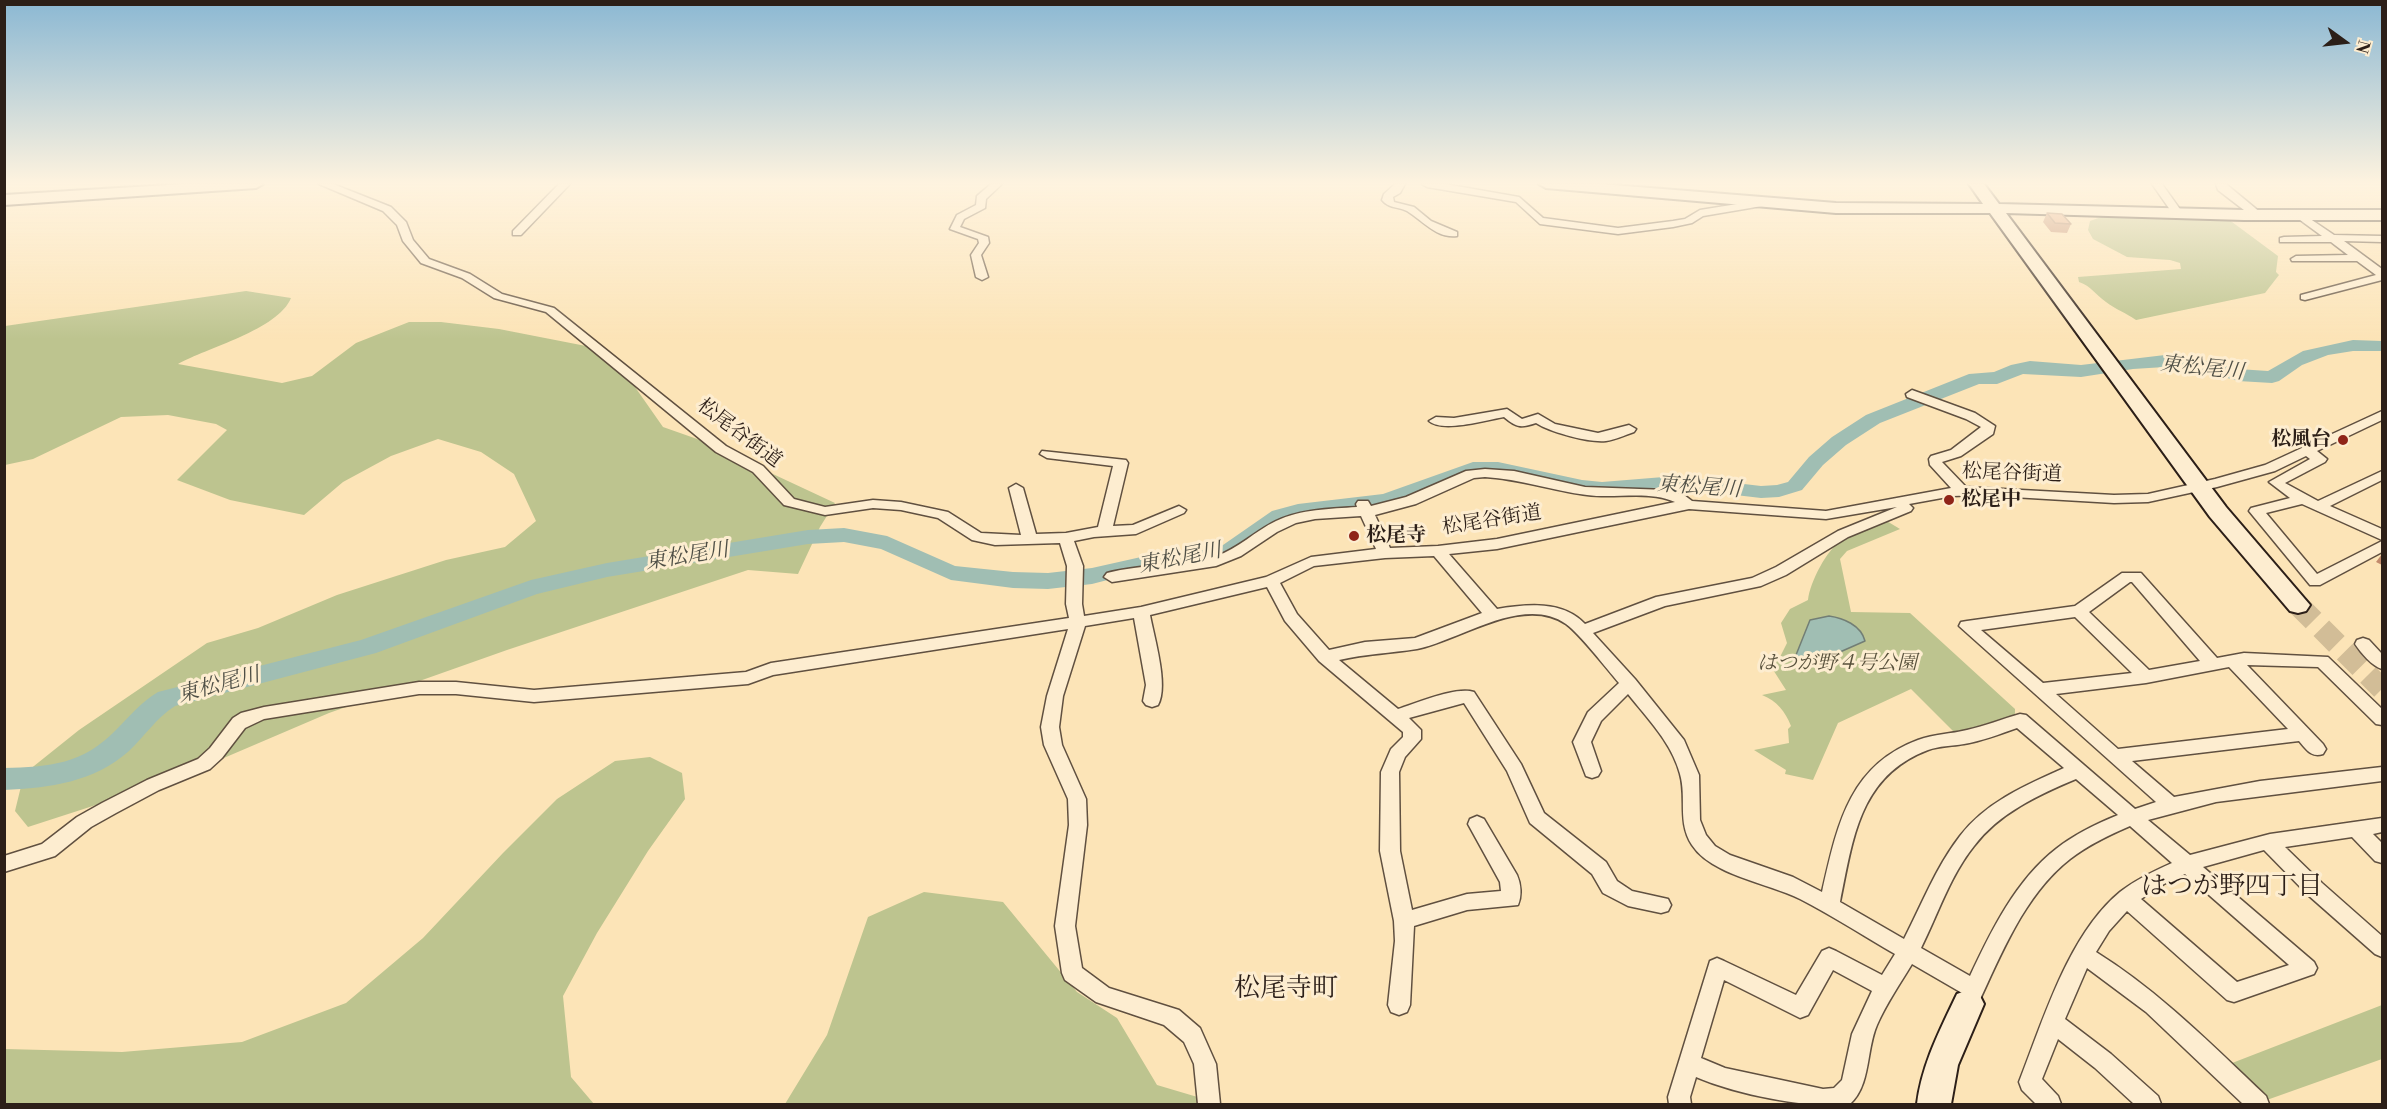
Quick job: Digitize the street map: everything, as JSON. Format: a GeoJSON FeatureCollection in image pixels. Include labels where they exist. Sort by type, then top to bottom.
{"type":"FeatureCollection","features":[{"type":"Feature","properties":{"kind":"main road"},"geometry":{"type":"LineString","coordinates":[[2015,236],[2218,512],[2298,605]]}},
{"type":"Feature","properties":{"kind":"main road"},"geometry":{"type":"LineString","coordinates":[[1934,1104],[1941,1065],[1971,996]]}},
{"type":"Feature","properties":{"kind":"street","name":"松尾谷街道"},"geometry":{"type":"LineString","coordinates":[[405,236],[425,261],[466,276],[498,296],[550,310],[721,449],[758,469],[789,502],[825,511],[873,504],[901,506],[943,515],[977,537],[995,540],[1066,538],[1104,531],[1136,529],[1179,510]]}},
{"type":"Feature","properties":{"kind":"street"},"geometry":{"type":"LineString","coordinates":[[977,236],[983,237],[984,243],[976,255],[982,277]]}},
{"type":"Feature","properties":{"kind":"street"},"geometry":{"type":"LineString","coordinates":[[2330,236],[2382,275]]}},
{"type":"Feature","properties":{"kind":"street"},"geometry":{"type":"LineString","coordinates":[[2284,240],[2382,238]]}},
{"type":"Feature","properties":{"kind":"street"},"geometry":{"type":"LineString","coordinates":[[2296,259],[2360,258]]}},
{"type":"Feature","properties":{"kind":"street"},"geometry":{"type":"LineString","coordinates":[[2305,297],[2382,275]]}},
{"type":"Feature","properties":{"kind":"street"},"geometry":{"type":"LineString","coordinates":[[1912,394],[1927,403],[1952,410],[1988,426],[1988,431],[1956,453],[1936,459],[1935,462],[1964,492]]}},
{"type":"Feature","properties":{"kind":"street"},"geometry":{"type":"LineString","coordinates":[[1436,421],[1454,422],[1507,413],[1520,424],[1538,418],[1551,427],[1598,437],[1606,438],[1629,429]]}},
{"type":"Feature","properties":{"kind":"street","name":"松尾谷街道"},"geometry":{"type":"LineString","coordinates":[[4,864],[48,850],[84,822],[109,808],[153,785],[204,764],[216,753],[239,723],[264,713],[419,688],[456,688],[534,696],[748,678],[771,669],[1142,612],[1271,581],[1311,562],[1385,553],[1438,551],[1497,544],[1689,505],[1826,515],[1964,492],[2136,498],[2199,487],[2270,468],[2382,416]]}},
{"type":"Feature","properties":{"kind":"street"},"geometry":{"type":"LineString","coordinates":[[2308,451],[2320,459],[2276,482],[2305,499],[2356,520],[2382,535]]}},
{"type":"Feature","properties":{"kind":"street"},"geometry":{"type":"LineString","coordinates":[[1047,454],[1121,463],[1104,531]]}},
{"type":"Feature","properties":{"kind":"street"},"geometry":{"type":"LineString","coordinates":[[1112,577],[1156,567],[1217,561],[1239,553],[1288,520],[1364,507],[1391,507],[1471,474],[1484,472],[1517,476],[1585,491],[1658,494],[1682,499],[1689,505]]}},
{"type":"Feature","properties":{"kind":"street"},"geometry":{"type":"LineString","coordinates":[[2320,506],[2382,475]]}},
{"type":"Feature","properties":{"kind":"street"},"geometry":{"type":"LineString","coordinates":[[1016,488],[1030,539]]}},
{"type":"Feature","properties":{"kind":"street"},"geometry":{"type":"LineString","coordinates":[[1583,631],[1662,602],[1756,582],[1781,571],[1844,534],[1931,497]]}},
{"type":"Feature","properties":{"kind":"street"},"geometry":{"type":"LineString","coordinates":[[2305,499],[2256,511],[2315,581],[2382,546]]}},
{"type":"Feature","properties":{"kind":"street"},"geometry":{"type":"LineString","coordinates":[[1364,507],[1385,553]]}},
{"type":"Feature","properties":{"kind":"street"},"geometry":{"type":"LineString","coordinates":[[1066,538],[1075,566],[1074,604],[1078,622],[1060,676],[1050,727],[1053,745],[1077,799],[1078,825],[1065,926],[1072,973],[1103,995],[1171,1017],[1192,1035],[1205,1064],[1209,1104]]}},
{"type":"Feature","properties":{"kind":"street"},"geometry":{"type":"LineString","coordinates":[[1438,551],[1493,615]]}},
{"type":"Feature","properties":{"kind":"street"},"geometry":{"type":"LineString","coordinates":[[2170,805],[1963,623],[2079,611],[2127,577],[2136,577],[2214,666]]}},
{"type":"Feature","properties":{"kind":"street"},"geometry":{"type":"LineString","coordinates":[[1271,581],[1291,617],[1325,657],[1412,730],[1412,739],[1397,754],[1390,772],[1390,851],[1404,921],[1405,941],[1399,1005]]}},
{"type":"Feature","properties":{"kind":"street"},"geometry":{"type":"LineString","coordinates":[[1325,657],[1365,648],[1417,642],[1493,615],[1527,609],[1542,609],[1573,621],[1629,683],[1678,745],[1690,775],[1691,820],[1698,839],[1708,852],[1723,861],[1786,883],[1829,905],[1908,951],[1971,996],[2015,911],[2036,880],[2063,854],[2097,833],[2133,817],[2170,805],[2207,797],[2382,774]]}},
{"type":"Feature","properties":{"kind":"street"},"geometry":{"type":"LineString","coordinates":[[2079,611],[2146,677]]}},
{"type":"Feature","properties":{"kind":"street"},"geometry":{"type":"LineString","coordinates":[[1142,612],[1154,686],[1152,701]]}},
{"type":"Feature","properties":{"kind":"street"},"geometry":{"type":"LineString","coordinates":[[2039,690],[2146,677],[2244,659],[2322,661],[2382,719]]}},
{"type":"Feature","properties":{"kind":"street"},"geometry":{"type":"LineString","coordinates":[[2234,662],[2317,749]]}},
{"type":"Feature","properties":{"kind":"street"},"geometry":{"type":"LineString","coordinates":[[1592,771],[1582,742],[1594,717],[1629,683]]}},
{"type":"Feature","properties":{"kind":"street"},"geometry":{"type":"LineString","coordinates":[[1396,716],[1467,696],[1515,769],[1537,818],[1599,868],[1610,887],[1628,898],[1661,905]]}},
{"type":"Feature","properties":{"kind":"street"},"geometry":{"type":"LineString","coordinates":[[1829,905],[1851,814],[1857,798],[1877,772],[1898,756],[1924,744],[1970,736],[2020,720],[2307,968],[2234,993],[2142,910],[2125,899]]}},
{"type":"Feature","properties":{"kind":"street"},"geometry":{"type":"LineString","coordinates":[[2113,756],[2302,734]]}},
{"type":"Feature","properties":{"kind":"street"},"geometry":{"type":"LineString","coordinates":[[1689,1062],[1724,1078],[1823,1100],[1834,1100],[1842,1096],[1854,1081],[1858,1050],[1868,1021],[1884,987],[1908,951],[1963,845],[1976,830],[2024,794],[2078,770]]}},
{"type":"Feature","properties":{"kind":"street"},"geometry":{"type":"LineString","coordinates":[[1404,921],[1467,902],[1511,899],[1510,881],[1477,824]]}},
{"type":"Feature","properties":{"kind":"street"},"geometry":{"type":"LineString","coordinates":[[2050,1104],[2030,1082],[2083,956],[2103,923],[2125,899],[2154,880],[2189,864],[2227,851],[2268,842],[2382,825]]}},
{"type":"Feature","properties":{"kind":"street"},"geometry":{"type":"LineString","coordinates":[[2356,829],[2382,855]]}},
{"type":"Feature","properties":{"kind":"street"},"geometry":{"type":"LineString","coordinates":[[2268,842],[2315,890],[2382,948]]}},
{"type":"Feature","properties":{"kind":"street"},"geometry":{"type":"LineString","coordinates":[[2083,956],[2135,990],[2160,1010],[2258,1104]]}},
{"type":"Feature","properties":{"kind":"street"},"geometry":{"type":"LineString","coordinates":[[1680,1104],[1679,1097],[1717,967],[1800,1008],[1829,957],[1884,987]]}},
{"type":"Feature","properties":{"kind":"street"},"geometry":{"type":"LineString","coordinates":[[2054,1022],[2103,1060],[2150,1104]]}},
{"type":"Feature","properties":{"kind":"green space"},"geometry":{"type":"Polygon","coordinates":[[[2091,236],[2251,236],[2278,256],[2276,272],[2279,275],[2265,293],[2136,320],[2079,282],[2078,277],[2181,269],[2180,263],[2170,260],[2127,257],[2093,239],[2091,236]]]}},
{"type":"Feature","properties":{"kind":"green space"},"geometry":{"type":"Polygon","coordinates":[[[246,291],[291,298],[284,309],[272,320],[257,329],[178,364],[282,383],[312,376],[356,343],[409,322],[441,322],[499,329],[591,347],[628,377],[663,427],[700,440],[835,503],[820,527],[798,574],[748,570],[507,650],[329,713],[170,781],[28,827],[15,811],[24,774],[79,730],[207,643],[258,628],[337,595],[446,560],[505,547],[536,521],[514,474],[481,452],[438,439],[391,456],[343,482],[304,515],[230,500],[177,480],[227,430],[216,424],[168,415],[121,417],[33,459],[5,465],[5,326],[246,291]]]}},
{"type":"Feature","properties":{"kind":"green space","name":"はつが野４号公園"},"geometry":{"type":"Polygon","coordinates":[[[1885,520],[1900,529],[1847,551],[1840,559],[1851,612],[1910,613],[2015,709],[2015,715],[1955,733],[1911,689],[1838,723],[1813,780],[1785,774],[1786,770],[1754,750],[1789,743],[1788,729],[1791,726],[1786,716],[1776,703],[1762,695],[1786,690],[1770,665],[1779,659],[1787,643],[1781,623],[1790,609],[1808,600],[1820,567],[1836,544],[1852,534],[1885,520]]]}},
{"type":"Feature","properties":{"kind":"green space"},"geometry":{"type":"Polygon","coordinates":[[[650,757],[682,773],[685,799],[648,851],[597,933],[563,996],[571,1077],[594,1104],[5,1104],[5,1049],[122,1052],[242,1042],[346,1003],[423,938],[557,799],[615,761],[650,757]]]}},
{"type":"Feature","properties":{"kind":"green space"},"geometry":{"type":"Polygon","coordinates":[[[924,892],[1003,902],[1077,992],[1117,1018],[1157,1085],[1221,1104],[785,1104],[827,1035],[868,917],[924,892]]]}},
{"type":"Feature","properties":{"kind":"green space"},"geometry":{"type":"Polygon","coordinates":[[[2382,1005],[2382,1059],[2264,1101],[2227,1065],[2382,1005]]]}},
{"type":"Feature","properties":{"kind":"water"},"geometry":{"type":"Polygon","coordinates":[[[1829,616],[1851,623],[1860,631],[1865,641],[1799,670],[1792,665],[1810,620],[1829,616]]]}},
{"type":"Feature","properties":{"kind":"waterway","name":"東松尾川"},"geometry":{"type":"LineString","coordinates":[[4,779],[37,778],[80,769],[107,754],[148,713],[167,699],[367,647],[531,588],[607,570],[808,537],[844,535],[887,543],[951,573],[1013,580],[1048,581],[1092,576],[1150,562],[1206,557],[1231,550],[1280,516],[1298,511],[1387,500],[1473,468],[1498,468],[1582,486],[1602,488],[1676,482],[1761,492],[1779,491],[1795,486],[1816,461],[1839,441],[1873,419],[1976,378],[1997,378],[2018,369],[2030,367],[2081,371],[2165,361],[2207,367],[2238,375],[2272,377],[2283,368],[2309,355],[2338,347],[2382,346]]}},
{"type":"Feature","properties":{"kind":"tunnel"},"geometry":{"type":"LineString","coordinates":[[2298,605],[2382,689]]}},
{"type":"Feature","properties":{"kind":"place","name":"松風台"},"geometry":{"type":"Point","coordinates":[2343,440]}},
{"type":"Feature","properties":{"kind":"place","name":"松尾中"},"geometry":{"type":"Point","coordinates":[1949,500]}},
{"type":"Feature","properties":{"kind":"place","name":"松尾寺"},"geometry":{"type":"Point","coordinates":[1354,536]}},
{"type":"Feature","properties":{"kind":"district","name":"はつが野四丁目"},"geometry":{"type":"Point","coordinates":[2232,888]}},
{"type":"Feature","properties":{"kind":"district","name":"松尾寺町"},"geometry":{"type":"Point","coordinates":[1286,990]}}]}
